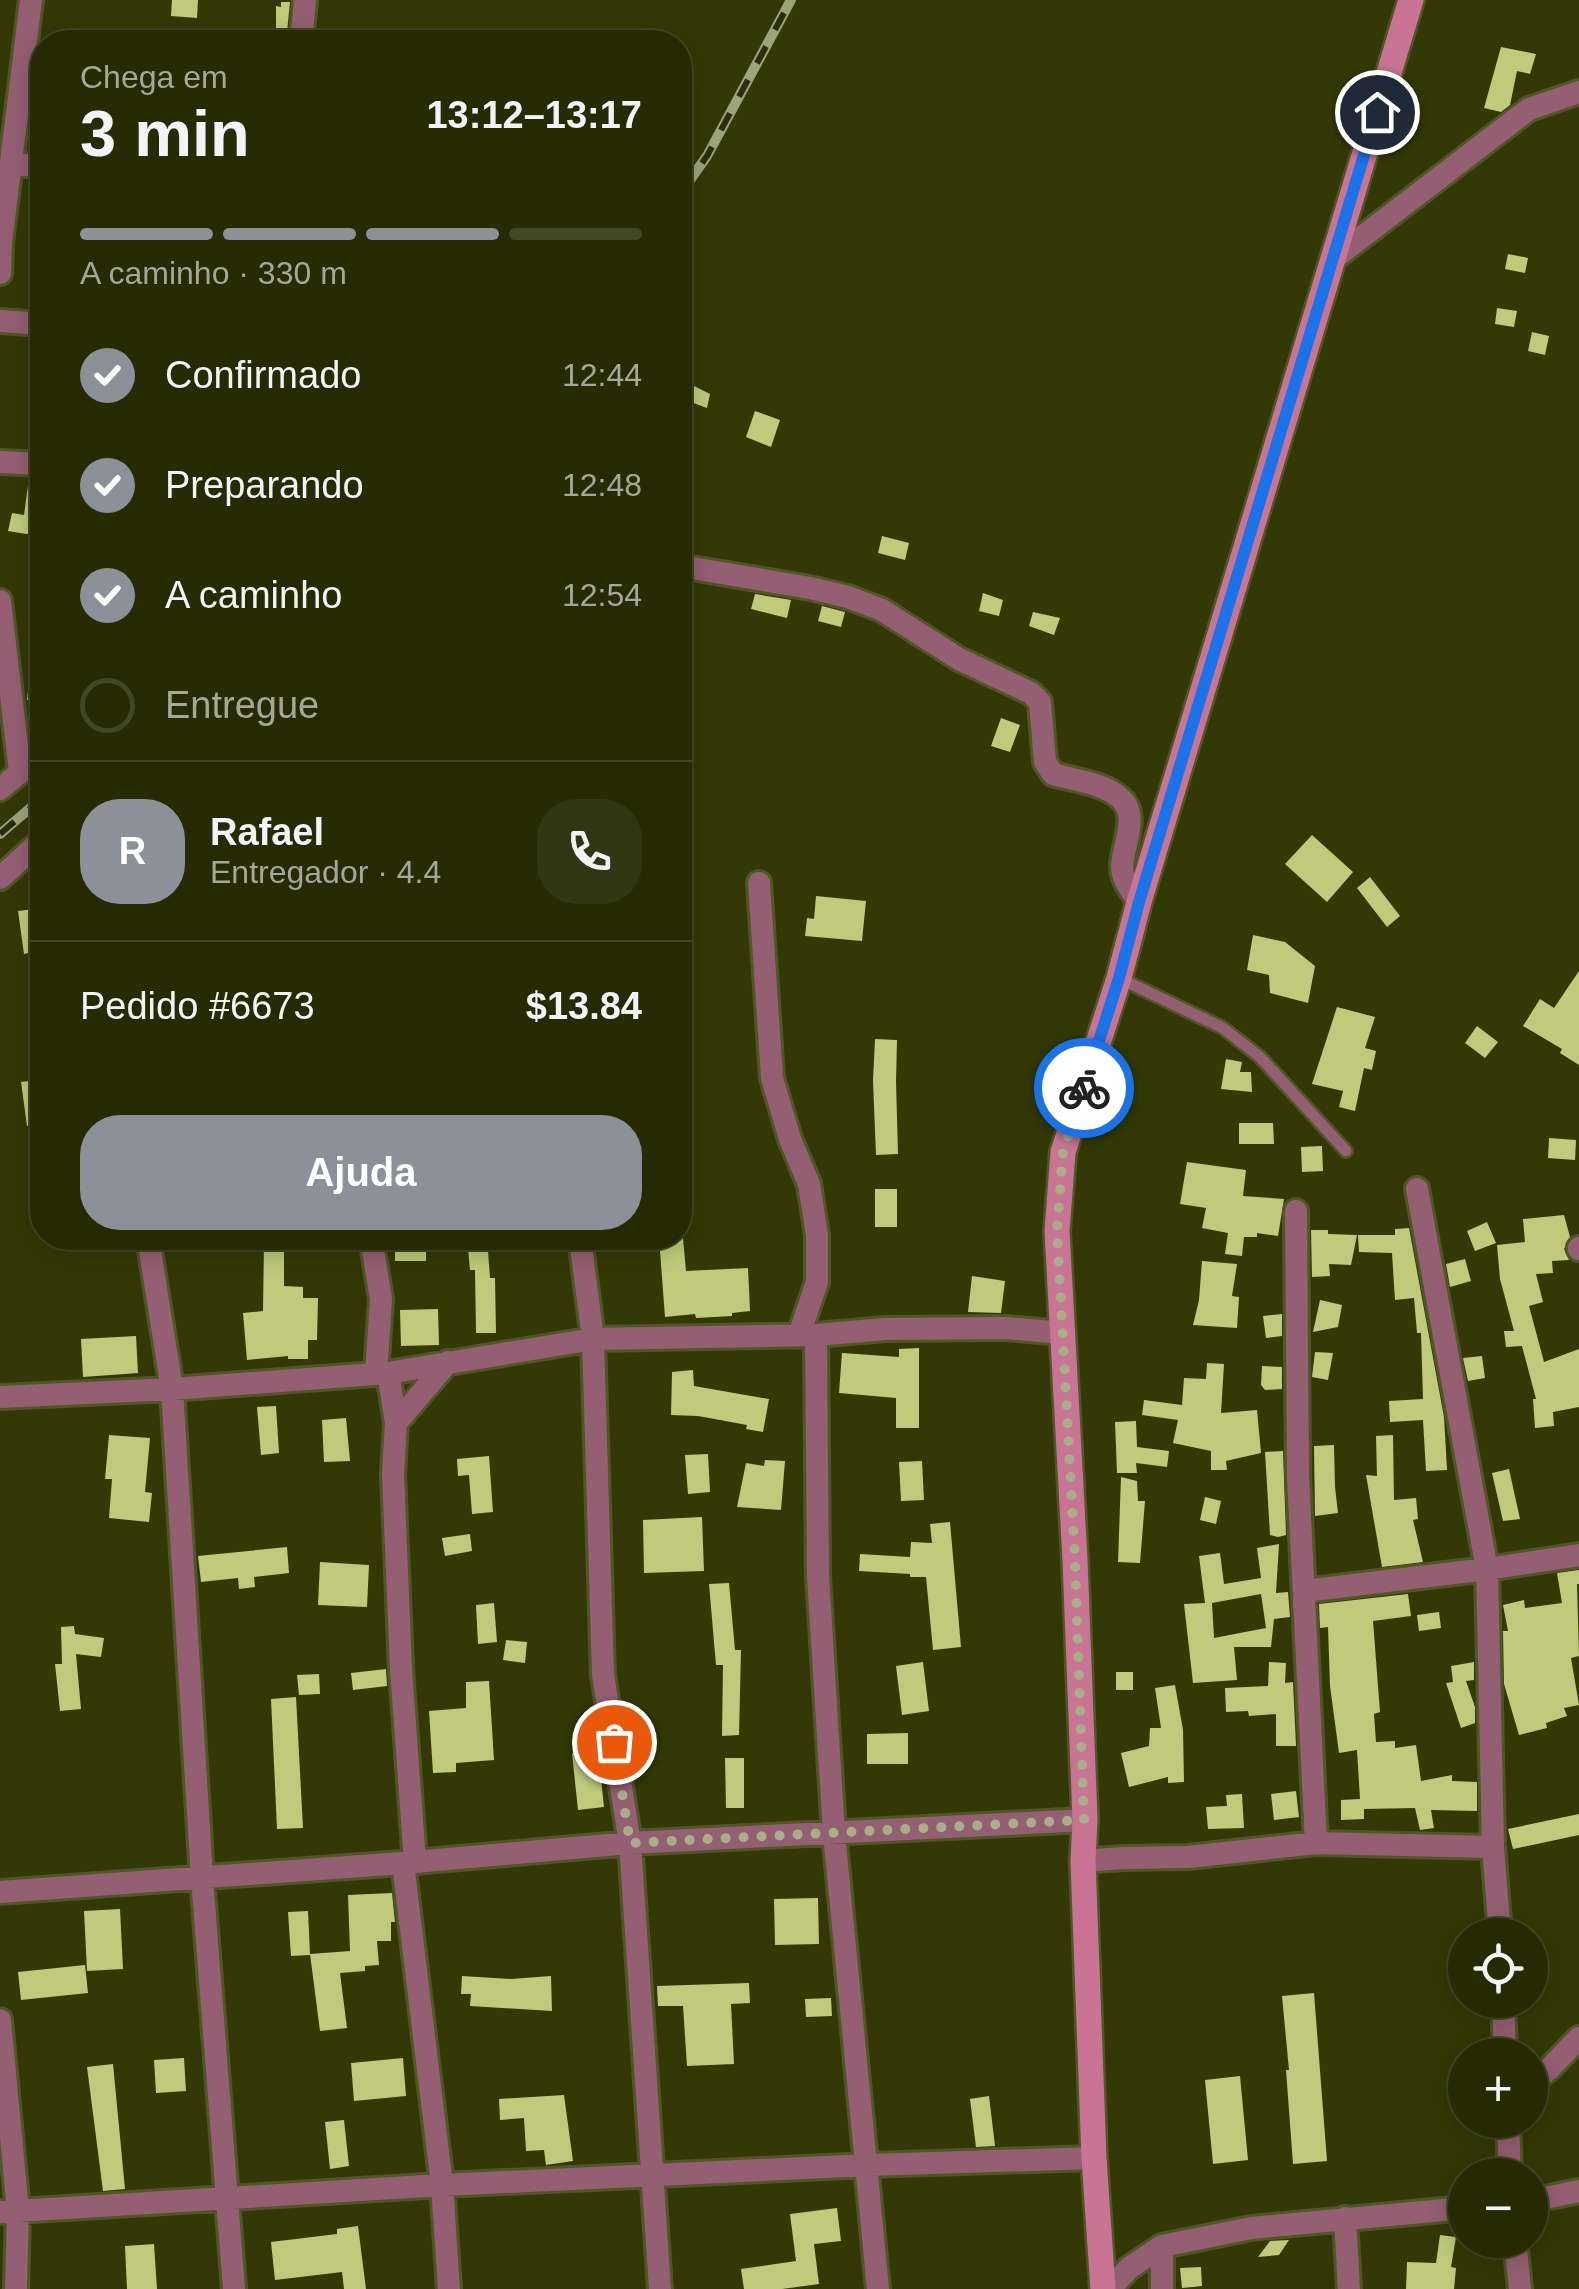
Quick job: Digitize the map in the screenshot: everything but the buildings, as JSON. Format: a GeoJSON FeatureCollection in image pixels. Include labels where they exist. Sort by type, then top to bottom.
{"type":"FeatureCollection","features":[{"type":"Feature","properties":{"kind":"street"},"geometry":{"type":"LineString","coordinates":[[0,274],[31,0]]}},
{"type":"Feature","properties":{"kind":"street"},"geometry":{"type":"LineString","coordinates":[[302,30],[305,0]]}},
{"type":"Feature","properties":{"kind":"street"},"geometry":{"type":"LineString","coordinates":[[1106,2289],[1094,2158],[1075,1560],[1057,1231],[1063,1152],[1119,978],[1411,0]]}},
{"type":"Feature","properties":{"kind":"street"},"geometry":{"type":"LineString","coordinates":[[1332,260],[1529,109],[1579,92]]}},
{"type":"Feature","properties":{"kind":"street"},"geometry":{"type":"LineString","coordinates":[[12,165],[30,165]]}},
{"type":"Feature","properties":{"kind":"street"},"geometry":{"type":"LineString","coordinates":[[0,321],[30,323]]}},
{"type":"Feature","properties":{"kind":"street"},"geometry":{"type":"LineString","coordinates":[[0,462],[30,463]]}},
{"type":"Feature","properties":{"kind":"street"},"geometry":{"type":"LineString","coordinates":[[692,568],[810,588],[882,610],[959,660],[1030,693],[1040,702],[1046,762],[1053,774],[1104,789],[1121,798],[1128,808],[1123,876],[1139,902]]}},
{"type":"Feature","properties":{"kind":"street"},"geometry":{"type":"LineString","coordinates":[[0,601],[20,772]]}},
{"type":"Feature","properties":{"kind":"street"},"geometry":{"type":"LineString","coordinates":[[0,789],[30,764]]}},
{"type":"Feature","properties":{"kind":"street"},"geometry":{"type":"LineString","coordinates":[[0,878],[30,851]]}},
{"type":"Feature","properties":{"kind":"street"},"geometry":{"type":"LineString","coordinates":[[759,883],[772,1078],[790,1139],[810,1184],[817,1235],[817,1282],[807,1335],[818,1576],[834,1833],[878,2289]]}},
{"type":"Feature","properties":{"kind":"street"},"geometry":{"type":"LineString","coordinates":[[1417,1188],[1487,1569],[1493,1847],[1499,1918]]}},
{"type":"Feature","properties":{"kind":"street"},"geometry":{"type":"LineString","coordinates":[[1296,1211],[1296,1386],[1316,1843]]}},
{"type":"Feature","properties":{"kind":"street"},"geometry":{"type":"LineString","coordinates":[[150,1250],[172,1389],[202,1878],[234,2289]]}},
{"type":"Feature","properties":{"kind":"street"},"geometry":{"type":"LineString","coordinates":[[373,1250],[381,1299],[382,1373],[396,1423],[392,1474],[409,1863],[449,2289]]}},
{"type":"Feature","properties":{"kind":"street"},"geometry":{"type":"LineString","coordinates":[[581,1250],[592,1340],[603,1675],[630,1843],[660,2289]]}},
{"type":"Feature","properties":{"kind":"street"},"geometry":{"type":"LineString","coordinates":[[0,1398],[382,1373],[592,1340],[807,1335],[884,1329],[1006,1328],[1063,1333]]}},
{"type":"Feature","properties":{"kind":"street"},"geometry":{"type":"LineString","coordinates":[[396,1423],[448,1362]]}},
{"type":"Feature","properties":{"kind":"street"},"geometry":{"type":"LineString","coordinates":[[1304,1591],[1579,1556]]}},
{"type":"Feature","properties":{"kind":"street"},"geometry":{"type":"LineString","coordinates":[[0,1892],[630,1843],[1084,1820]]}},
{"type":"Feature","properties":{"kind":"street"},"geometry":{"type":"LineString","coordinates":[[1082,1861],[1188,1857],[1316,1843],[1493,1847]]}},
{"type":"Feature","properties":{"kind":"street"},"geometry":{"type":"LineString","coordinates":[[0,2020],[16,2289]]}},
{"type":"Feature","properties":{"kind":"street"},"geometry":{"type":"LineString","coordinates":[[1548,2070],[1579,2038]]}},
{"type":"Feature","properties":{"kind":"street"},"geometry":{"type":"LineString","coordinates":[[9,2212],[442,2185],[868,2164],[1094,2158]]}},
{"type":"Feature","properties":{"kind":"street"},"geometry":{"type":"LineString","coordinates":[[1548,2197],[1579,2191]]}},
{"type":"Feature","properties":{"kind":"street"},"geometry":{"type":"LineString","coordinates":[[1106,2289],[1162,2246],[1251,2228],[1448,2209]]}},
{"type":"Feature","properties":{"kind":"street"},"geometry":{"type":"LineString","coordinates":[[1345,2218],[1349,2289]]}},
{"type":"Feature","properties":{"kind":"street"},"geometry":{"type":"LineString","coordinates":[[1162,2246],[1162,2289]]}},
{"type":"Feature","properties":{"kind":"street"},"geometry":{"type":"LineString","coordinates":[[1517,2258],[1520,2289]]}},
{"type":"Feature","properties":{"kind":"lane"},"geometry":{"type":"LineString","coordinates":[[1119,978],[1223,1028],[1260,1056],[1346,1150]]}},
{"type":"Feature","properties":{"kind":"railway"},"geometry":{"type":"LineString","coordinates":[[692,177],[791,0]]}},
{"type":"Feature","properties":{"kind":"railway"},"geometry":{"type":"LineString","coordinates":[[0,834],[30,808]]}},
{"type":"Feature","properties":{"kind":"way so far"},"geometry":{"type":"LineString","coordinates":[[614,1742],[630,1843],[1084,1820],[1057,1231],[1063,1152],[1084,1088]]}},
{"type":"Feature","properties":{"kind":"route"},"geometry":{"type":"LineString","coordinates":[[1084,1088],[1377,112]]}}]}
